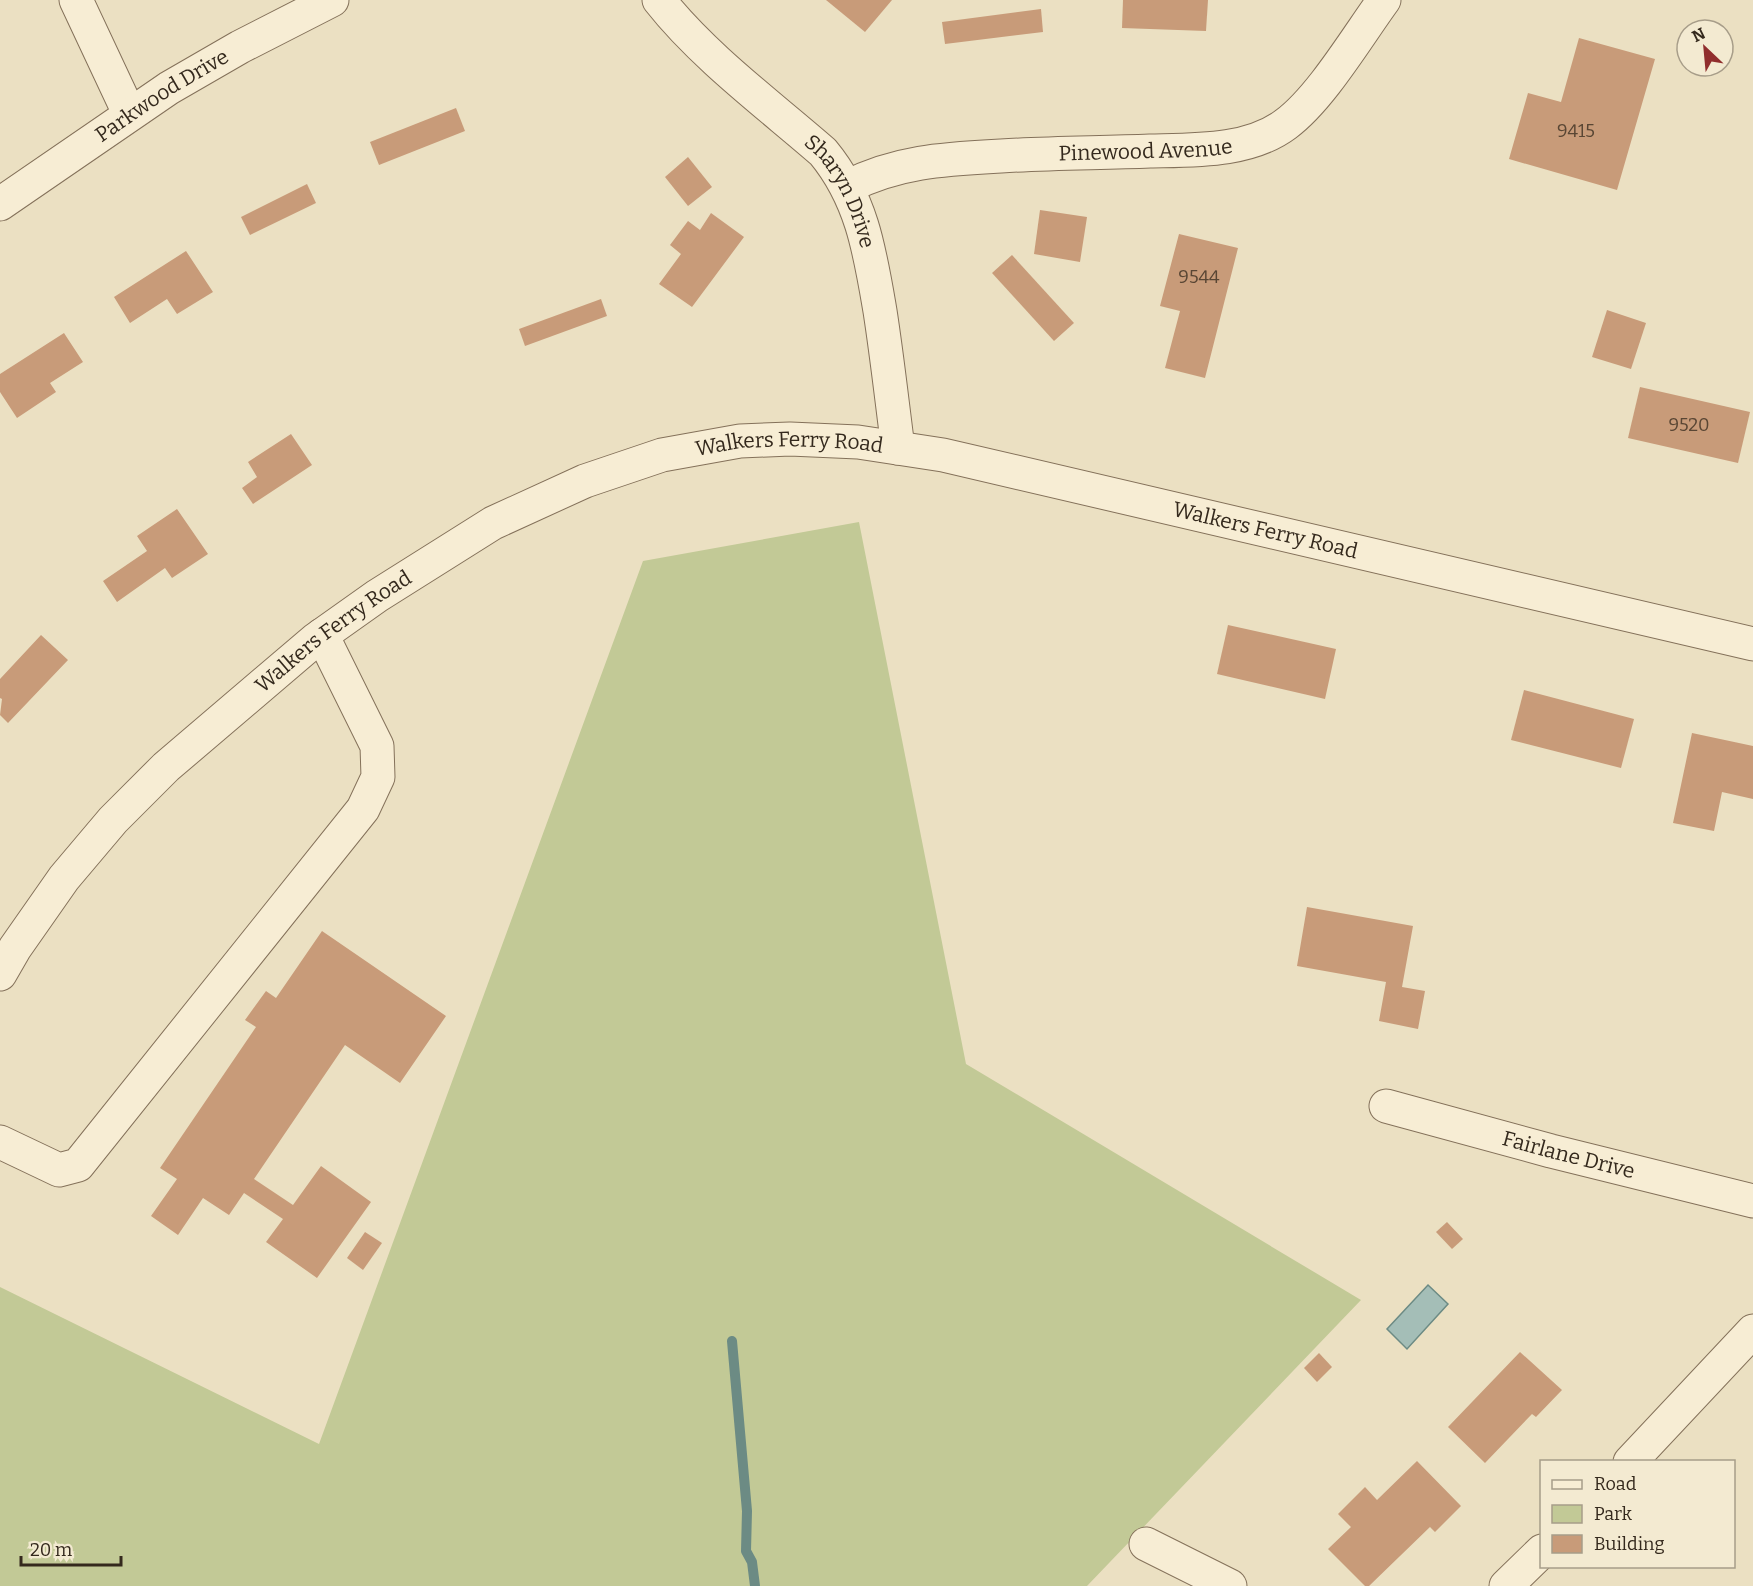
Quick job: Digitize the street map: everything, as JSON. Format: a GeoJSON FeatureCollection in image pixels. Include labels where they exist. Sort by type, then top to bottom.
{"type":"FeatureCollection","features":[{"type":"Feature","properties":{"kind":"street"},"geometry":{"type":"LineString","coordinates":[[76,0],[129,113]]}},
{"type":"Feature","properties":{"kind":"street","name":"Parkwood Drive"},"geometry":{"type":"LineString","coordinates":[[0,204],[129,113],[169,88],[240,47],[332,0]]}},
{"type":"Feature","properties":{"kind":"street","name":"Sharyn Drive"},"geometry":{"type":"LineString","coordinates":[[658,0],[672,18],[726,68],[823,152],[834,165],[847,188],[863,224],[869,246],[884,336],[898,448]]}},
{"type":"Feature","properties":{"kind":"street","name":"Pinewood Avenue"},"geometry":{"type":"LineString","coordinates":[[847,188],[865,178],[888,170],[934,160],[1231,147],[1268,135],[1299,114],[1384,0]]}},
{"type":"Feature","properties":{"kind":"street","name":"Walkers Ferry Road"},"geometry":{"type":"LineString","coordinates":[[0,974],[15,948],[64,878],[113,820],[166,767],[322,635],[377,596],[493,523],[585,481],[662,455],[740,441],[790,439],[858,442],[943,455],[1753,644]]}},
{"type":"Feature","properties":{"kind":"street"},"geometry":{"type":"LineString","coordinates":[[0,1142],[59,1170],[78,1165],[363,809],[378,777],[377,746],[322,635]]}},
{"type":"Feature","properties":{"kind":"street","name":"Fairlane Drive"},"geometry":{"type":"LineString","coordinates":[[1386,1106],[1551,1151],[1753,1201]]}},
{"type":"Feature","properties":{"kind":"street"},"geometry":{"type":"LineString","coordinates":[[1631,1460],[1753,1331]]}},
{"type":"Feature","properties":{"kind":"street"},"geometry":{"type":"LineString","coordinates":[[1146,1544],[1230,1586]]}},
{"type":"Feature","properties":{"kind":"street"},"geometry":{"type":"LineString","coordinates":[[1506,1586],[1540,1553]]}},
{"type":"Feature","properties":{"kind":"green space"},"geometry":{"type":"Polygon","coordinates":[[[859,522],[966,1064],[1361,1300],[1087,1586],[0,1586],[0,1287],[319,1444],[643,561],[859,522]]]}},
{"type":"Feature","properties":{"kind":"water"},"geometry":{"type":"Polygon","coordinates":[[[1428,1285],[1448,1304],[1407,1349],[1387,1329],[1428,1285]]]}},
{"type":"Feature","properties":{"kind":"building"},"geometry":{"type":"Polygon","coordinates":[[[826,0],[892,0],[865,32],[826,0]]]}},
{"type":"Feature","properties":{"kind":"building"},"geometry":{"type":"Polygon","coordinates":[[[1123,0],[1208,0],[1206,31],[1122,28],[1123,0]]]}},
{"type":"Feature","properties":{"kind":"building"},"geometry":{"type":"Polygon","coordinates":[[[1041,9],[1043,32],[945,44],[942,22],[1041,9]]]}},
{"type":"Feature","properties":{"kind":"building"},"geometry":{"type":"Polygon","coordinates":[[[1579,38],[1655,59],[1617,190],[1509,159],[1528,93],[1561,102],[1579,38]]]}},
{"type":"Feature","properties":{"kind":"building"},"geometry":{"type":"Polygon","coordinates":[[[456,108],[465,131],[379,165],[370,142],[456,108]]]}},
{"type":"Feature","properties":{"kind":"building"},"geometry":{"type":"Polygon","coordinates":[[[688,157],[712,187],[688,206],[665,177],[688,157]]]}},
{"type":"Feature","properties":{"kind":"building"},"geometry":{"type":"Polygon","coordinates":[[[307,184],[316,203],[250,235],[241,217],[307,184]]]}},
{"type":"Feature","properties":{"kind":"building"},"geometry":{"type":"Polygon","coordinates":[[[1040,210],[1087,217],[1080,262],[1034,254],[1040,210]]]}},
{"type":"Feature","properties":{"kind":"building"},"geometry":{"type":"Polygon","coordinates":[[[711,213],[744,237],[692,307],[659,284],[681,254],[670,245],[688,221],[700,230],[711,213]]]}},
{"type":"Feature","properties":{"kind":"building"},"geometry":{"type":"Polygon","coordinates":[[[1179,234],[1238,248],[1205,378],[1165,368],[1180,311],[1160,306],[1179,234]]]}},
{"type":"Feature","properties":{"kind":"building"},"geometry":{"type":"Polygon","coordinates":[[[186,251],[213,292],[177,314],[167,299],[130,323],[114,297],[186,251]]]}},
{"type":"Feature","properties":{"kind":"building"},"geometry":{"type":"Polygon","coordinates":[[[1012,255],[1074,323],[1054,341],[992,273],[1012,255]]]}},
{"type":"Feature","properties":{"kind":"building"},"geometry":{"type":"Polygon","coordinates":[[[601,299],[607,316],[525,346],[519,329],[601,299]]]}},
{"type":"Feature","properties":{"kind":"building"},"geometry":{"type":"Polygon","coordinates":[[[1607,310],[1646,323],[1631,369],[1592,357],[1607,310]]]}},
{"type":"Feature","properties":{"kind":"building"},"geometry":{"type":"Polygon","coordinates":[[[64,333],[83,362],[50,383],[56,392],[17,418],[0,392],[0,374],[64,333]]]}},
{"type":"Feature","properties":{"kind":"building"},"geometry":{"type":"Polygon","coordinates":[[[1640,387],[1750,412],[1738,463],[1628,438],[1640,387]]]}},
{"type":"Feature","properties":{"kind":"building"},"geometry":{"type":"Polygon","coordinates":[[[291,434],[312,465],[253,504],[242,488],[257,477],[248,462],[291,434]]]}},
{"type":"Feature","properties":{"kind":"building"},"geometry":{"type":"Polygon","coordinates":[[[177,509],[208,554],[172,578],[165,568],[117,602],[103,581],[147,551],[137,536],[177,509]]]}},
{"type":"Feature","properties":{"kind":"building"},"geometry":{"type":"Polygon","coordinates":[[[1228,625],[1336,649],[1325,699],[1217,674],[1228,625]]]}},
{"type":"Feature","properties":{"kind":"building"},"geometry":{"type":"Polygon","coordinates":[[[41,635],[68,660],[8,723],[0,715],[2,699],[0,698],[0,679],[41,635]]]}},
{"type":"Feature","properties":{"kind":"building"},"geometry":{"type":"Polygon","coordinates":[[[1524,690],[1634,719],[1621,768],[1511,740],[1524,690]]]}},
{"type":"Feature","properties":{"kind":"building"},"geometry":{"type":"Polygon","coordinates":[[[1692,733],[1753,746],[1753,799],[1722,792],[1714,831],[1673,823],[1692,733]]]}},
{"type":"Feature","properties":{"kind":"building"},"geometry":{"type":"Polygon","coordinates":[[[1307,907],[1413,926],[1402,987],[1425,991],[1418,1029],[1379,1021],[1386,982],[1297,966],[1307,907]]]}},
{"type":"Feature","properties":{"kind":"building"},"geometry":{"type":"Polygon","coordinates":[[[322,931],[446,1016],[400,1083],[345,1045],[254,1179],[293,1205],[321,1166],[371,1202],[317,1278],[266,1242],[283,1219],[244,1193],[229,1215],[203,1198],[178,1235],[151,1216],[177,1179],[160,1168],[256,1027],[245,1020],[266,991],[276,998],[322,931]]]}},
{"type":"Feature","properties":{"kind":"building"},"geometry":{"type":"Polygon","coordinates":[[[1447,1222],[1463,1239],[1452,1249],[1436,1232],[1447,1222]]]}},
{"type":"Feature","properties":{"kind":"building"},"geometry":{"type":"Polygon","coordinates":[[[365,1232],[382,1243],[363,1270],[347,1258],[365,1232]]]}},
{"type":"Feature","properties":{"kind":"building"},"geometry":{"type":"Polygon","coordinates":[[[1520,1352],[1562,1390],[1536,1417],[1532,1414],[1485,1463],[1448,1427],[1520,1352]]]}},
{"type":"Feature","properties":{"kind":"building"},"geometry":{"type":"Polygon","coordinates":[[[1319,1353],[1332,1367],[1317,1382],[1304,1368],[1319,1353]]]}},
{"type":"Feature","properties":{"kind":"building"},"geometry":{"type":"Polygon","coordinates":[[[1417,1461],[1461,1506],[1435,1532],[1430,1527],[1369,1586],[1365,1586],[1328,1549],[1351,1527],[1338,1514],[1365,1487],[1377,1500],[1417,1461]]]}},
{"type":"Feature","properties":{"kind":"waterway"},"geometry":{"type":"LineString","coordinates":[[732,1341],[747,1511],[746,1551],[752,1562],[755,1586]]}}]}
